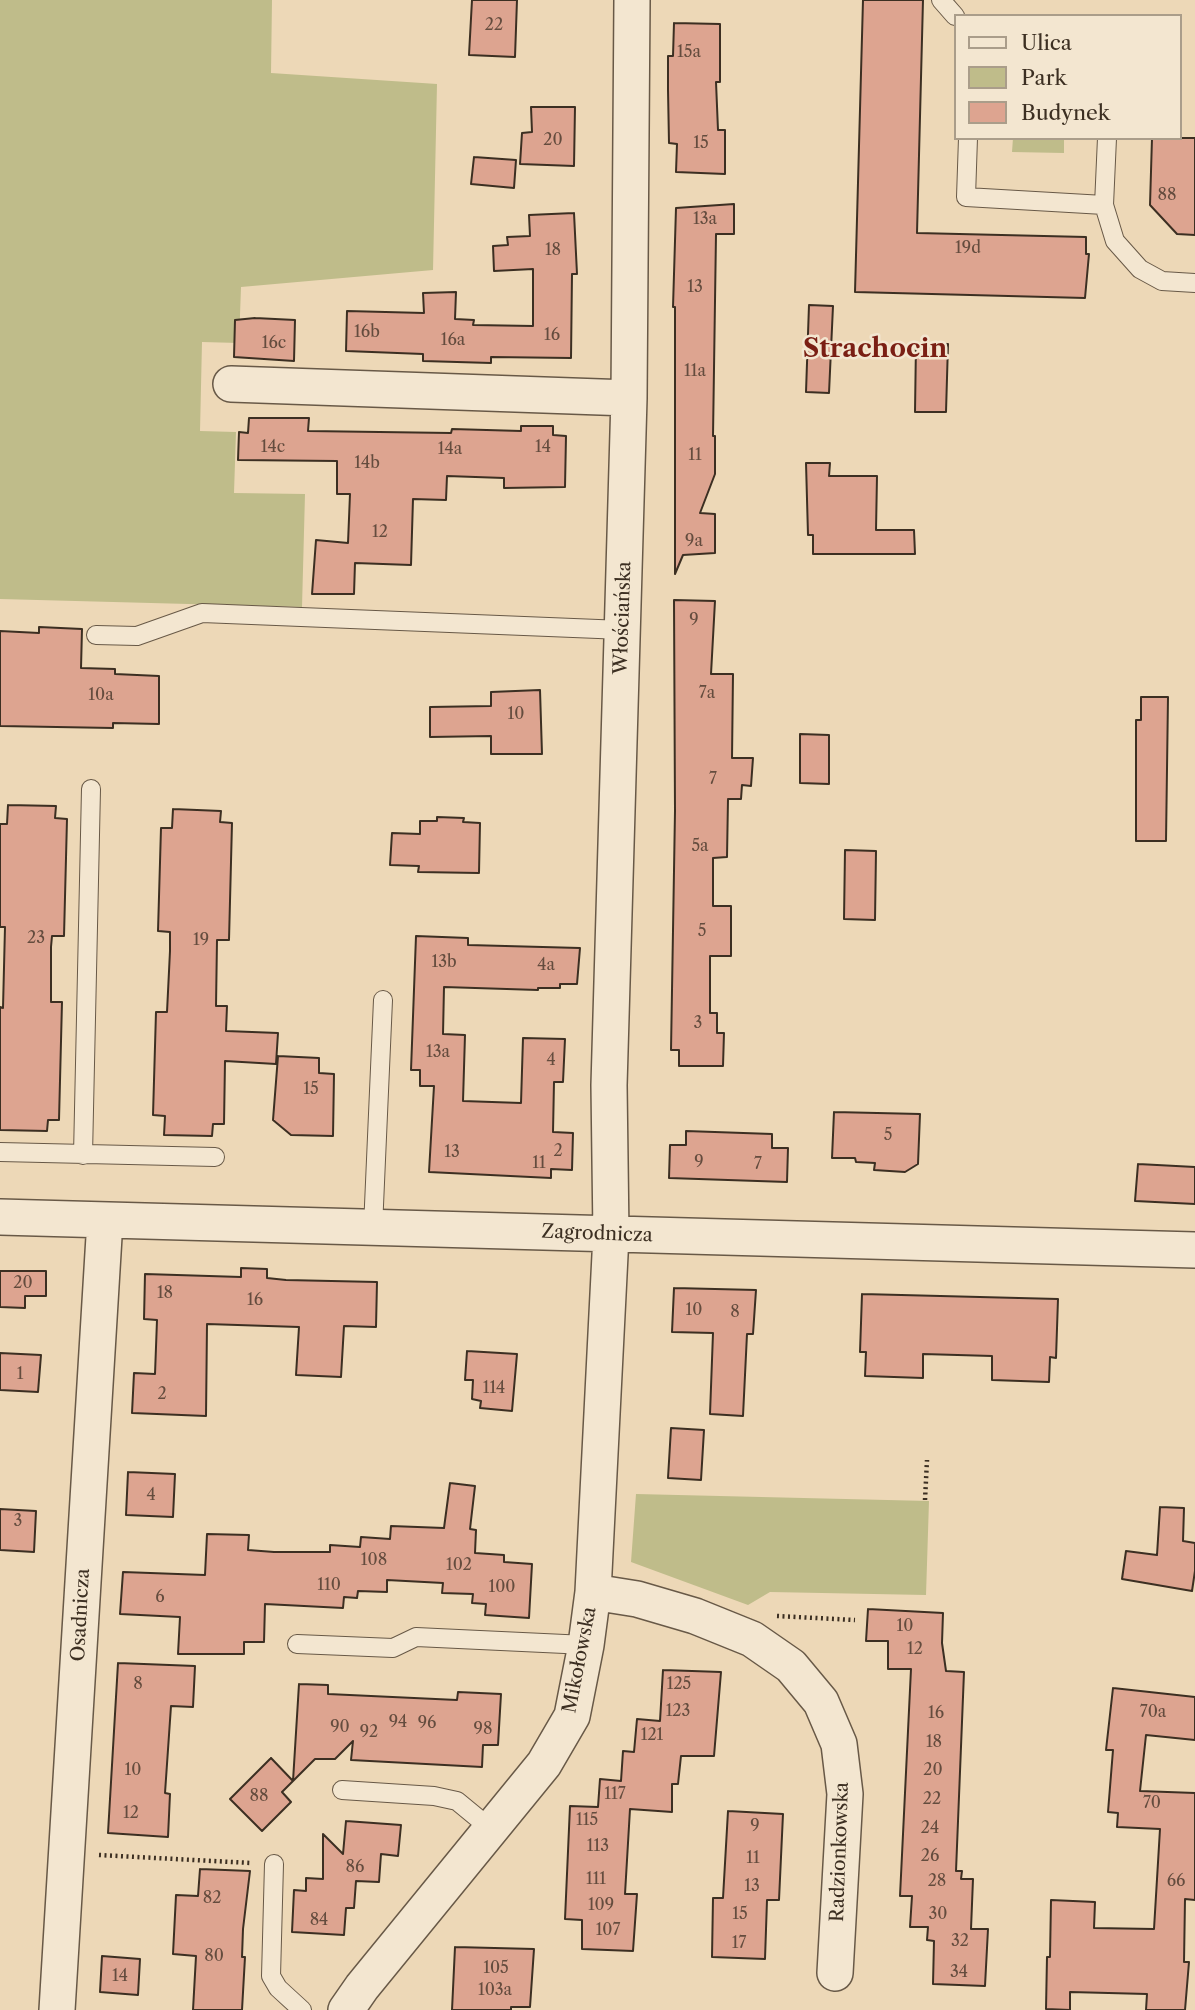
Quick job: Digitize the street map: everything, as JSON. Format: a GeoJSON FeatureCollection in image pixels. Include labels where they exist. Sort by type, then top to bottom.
{"type":"FeatureCollection","features":[{"type":"Feature","properties":{"kind":"street","name":"Włościańska"},"geometry":{"type":"LineString","coordinates":[[611,1235],[609,1085],[629,398],[632,0]]}},
{"type":"Feature","properties":{"kind":"street"},"geometry":{"type":"LineString","coordinates":[[231,384],[629,398]]}},
{"type":"Feature","properties":{"kind":"street","name":"Zagrodnicza"},"geometry":{"type":"LineString","coordinates":[[0,1217],[1195,1250]]}},
{"type":"Feature","properties":{"kind":"street","name":"Osadnicza"},"geometry":{"type":"LineString","coordinates":[[57,2010],[105,1220]]}},
{"type":"Feature","properties":{"kind":"street","name":"Mikołowska"},"geometry":{"type":"LineString","coordinates":[[346,2010],[544,1764],[572,1716],[593,1592],[611,1235]]}},
{"type":"Feature","properties":{"kind":"street","name":"Radzionkowska"},"geometry":{"type":"LineString","coordinates":[[593,1592],[637,1599],[695,1616],[752,1639],[791,1666],[821,1703],[839,1744],[845,1794],[835,1973]]}},
{"type":"Feature","properties":{"kind":"lane"},"geometry":{"type":"LineString","coordinates":[[941,0],[954,15]]}},
{"type":"Feature","properties":{"kind":"lane"},"geometry":{"type":"LineString","coordinates":[[968,140],[966,197],[1104,205]]}},
{"type":"Feature","properties":{"kind":"lane"},"geometry":{"type":"LineString","coordinates":[[1107,140],[1104,205],[1115,241],[1140,269],[1162,281],[1195,283]]}},
{"type":"Feature","properties":{"kind":"lane"},"geometry":{"type":"LineString","coordinates":[[96,635],[137,636],[202,613],[623,629]]}},
{"type":"Feature","properties":{"kind":"lane"},"geometry":{"type":"LineString","coordinates":[[83,1154],[91,789]]}},
{"type":"Feature","properties":{"kind":"lane"},"geometry":{"type":"LineString","coordinates":[[373,1228],[383,1000]]}},
{"type":"Feature","properties":{"kind":"lane"},"geometry":{"type":"LineString","coordinates":[[0,1152],[215,1157]]}},
{"type":"Feature","properties":{"kind":"lane"},"geometry":{"type":"LineString","coordinates":[[297,1644],[393,1648],[416,1637],[586,1645]]}},
{"type":"Feature","properties":{"kind":"lane"},"geometry":{"type":"LineString","coordinates":[[342,1790],[434,1796],[457,1801],[491,1829]]}},
{"type":"Feature","properties":{"kind":"lane"},"geometry":{"type":"LineString","coordinates":[[274,1864],[271,1976],[278,1988],[302,2010]]}},
{"type":"Feature","properties":{"kind":"path"},"geometry":{"type":"LineString","coordinates":[[925,1500],[927,1460]]}},
{"type":"Feature","properties":{"kind":"path"},"geometry":{"type":"LineString","coordinates":[[752,1639],[771,1615],[855,1620]]}},
{"type":"Feature","properties":{"kind":"path"},"geometry":{"type":"LineString","coordinates":[[67,1854],[274,1864]]}},
{"type":"Feature","properties":{"kind":"green space"},"geometry":{"type":"Polygon","coordinates":[[[0,0],[272,0],[271,73],[437,84],[433,270],[241,287],[239,343],[202,342],[200,431],[236,432],[234,493],[305,494],[302,607],[0,599],[0,0]]]}},
{"type":"Feature","properties":{"kind":"green space"},"geometry":{"type":"Polygon","coordinates":[[[1013,140],[1064,140],[1064,153],[1012,152],[1013,140]]]}},
{"type":"Feature","properties":{"kind":"green space"},"geometry":{"type":"Polygon","coordinates":[[[636,1494],[929,1501],[926,1595],[770,1592],[748,1605],[631,1562],[636,1494]]]}},
{"type":"Feature","properties":{"kind":"building"},"geometry":{"type":"Polygon","coordinates":[[[472,0],[517,0],[515,57],[469,55],[472,0]]]}},
{"type":"Feature","properties":{"kind":"building"},"geometry":{"type":"Polygon","coordinates":[[[863,0],[923,0],[917,233],[1086,237],[1086,254],[1089,254],[1085,298],[855,292],[863,0]]]}},
{"type":"Feature","properties":{"kind":"building"},"geometry":{"type":"Polygon","coordinates":[[[674,23],[720,24],[720,82],[716,82],[718,130],[725,130],[725,174],[676,172],[677,144],[669,143],[668,90],[668,56],[673,56],[674,23]]]}},
{"type":"Feature","properties":{"kind":"building"},"geometry":{"type":"Polygon","coordinates":[[[531,107],[575,107],[574,166],[520,164],[522,133],[532,132],[531,107]]]}},
{"type":"Feature","properties":{"kind":"building"},"geometry":{"type":"Polygon","coordinates":[[[1195,138],[1195,235],[1177,234],[1150,205],[1152,140],[1195,138]]]}},
{"type":"Feature","properties":{"kind":"building"},"geometry":{"type":"Polygon","coordinates":[[[474,157],[516,160],[514,188],[471,184],[474,157]]]}},
{"type":"Feature","properties":{"kind":"building"},"geometry":{"type":"Polygon","coordinates":[[[734,204],[734,234],[716,234],[713,436],[715,474],[700,513],[715,514],[715,553],[683,555],[675,574],[673,307],[676,208],[734,204]]]}},
{"type":"Feature","properties":{"kind":"building"},"geometry":{"type":"Polygon","coordinates":[[[574,213],[577,274],[572,274],[571,358],[491,357],[491,363],[423,361],[423,354],[346,351],[347,311],[424,313],[423,293],[456,292],[455,319],[474,320],[473,325],[533,326],[533,269],[494,271],[493,246],[508,245],[507,237],[530,236],[529,215],[574,213]]]}},
{"type":"Feature","properties":{"kind":"building"},"geometry":{"type":"Polygon","coordinates":[[[809,305],[833,306],[829,393],[806,392],[809,305]]]}},
{"type":"Feature","properties":{"kind":"building"},"geometry":{"type":"Polygon","coordinates":[[[235,320],[295,320],[294,361],[234,357],[235,320]]]}},
{"type":"Feature","properties":{"kind":"building"},"geometry":{"type":"Polygon","coordinates":[[[916,343],[948,344],[946,412],[915,412],[916,343]]]}},
{"type":"Feature","properties":{"kind":"building"},"geometry":{"type":"Polygon","coordinates":[[[249,418],[309,418],[308,431],[451,433],[452,429],[521,431],[521,426],[553,426],[553,435],[566,436],[565,487],[504,488],[504,478],[447,476],[446,500],[413,499],[411,565],[355,563],[354,594],[312,594],[316,540],[348,543],[350,494],[337,494],[337,461],[238,460],[239,432],[248,433],[249,418]]]}},
{"type":"Feature","properties":{"kind":"building"},"geometry":{"type":"Polygon","coordinates":[[[806,463],[830,463],[829,476],[877,476],[876,530],[914,530],[915,554],[813,554],[813,535],[808,535],[806,463]]]}},
{"type":"Feature","properties":{"kind":"building"},"geometry":{"type":"Polygon","coordinates":[[[674,600],[715,601],[711,674],[733,674],[732,758],[753,758],[751,786],[742,785],[741,799],[728,799],[727,857],[713,858],[713,906],[731,906],[731,956],[710,956],[710,1013],[717,1013],[717,1033],[724,1033],[723,1066],[679,1066],[679,1050],[671,1050],[675,811],[674,600]]]}},
{"type":"Feature","properties":{"kind":"building"},"geometry":{"type":"Polygon","coordinates":[[[39,627],[82,629],[81,668],[115,669],[115,674],[159,676],[159,724],[113,723],[113,728],[0,726],[0,631],[39,633],[39,627]]]}},
{"type":"Feature","properties":{"kind":"building"},"geometry":{"type":"Polygon","coordinates":[[[540,690],[542,754],[491,754],[491,736],[430,737],[430,707],[491,706],[491,692],[540,690]]]}},
{"type":"Feature","properties":{"kind":"building"},"geometry":{"type":"Polygon","coordinates":[[[1141,697],[1168,697],[1166,841],[1136,841],[1136,720],[1141,720],[1141,697]]]}},
{"type":"Feature","properties":{"kind":"building"},"geometry":{"type":"Polygon","coordinates":[[[800,734],[829,735],[829,784],[800,783],[800,734]]]}},
{"type":"Feature","properties":{"kind":"building"},"geometry":{"type":"Polygon","coordinates":[[[8,805],[56,806],[55,818],[67,819],[64,936],[52,936],[51,947],[51,1002],[62,1002],[59,1120],[48,1120],[47,1131],[0,1130],[0,1007],[3,1008],[5,927],[0,927],[0,824],[7,824],[8,805]]]}},
{"type":"Feature","properties":{"kind":"building"},"geometry":{"type":"Polygon","coordinates":[[[173,809],[221,811],[220,822],[232,823],[229,940],[217,940],[216,1006],[227,1006],[226,1031],[278,1033],[276,1064],[225,1061],[224,1124],[213,1124],[212,1136],[164,1135],[165,1116],[153,1115],[156,1012],[167,1012],[170,951],[170,932],[158,931],[161,828],[172,828],[173,809]]]}},
{"type":"Feature","properties":{"kind":"building"},"geometry":{"type":"Polygon","coordinates":[[[437,817],[464,818],[463,822],[480,823],[479,873],[418,872],[419,866],[390,865],[392,833],[420,834],[420,821],[437,821],[437,817]]]}},
{"type":"Feature","properties":{"kind":"building"},"geometry":{"type":"Polygon","coordinates":[[[845,850],[876,851],[875,920],[844,919],[845,850]]]}},
{"type":"Feature","properties":{"kind":"building"},"geometry":{"type":"Polygon","coordinates":[[[416,936],[468,938],[468,945],[580,948],[577,984],[560,984],[560,988],[538,990],[444,987],[443,1034],[465,1035],[463,1101],[521,1103],[523,1038],[565,1039],[563,1082],[554,1082],[553,1132],[573,1133],[572,1170],[551,1169],[551,1178],[429,1172],[434,1086],[420,1086],[420,1070],[411,1070],[416,936]]]}},
{"type":"Feature","properties":{"kind":"building"},"geometry":{"type":"Polygon","coordinates":[[[278,1056],[319,1058],[319,1073],[334,1074],[333,1136],[291,1135],[273,1120],[278,1056]]]}},
{"type":"Feature","properties":{"kind":"building"},"geometry":{"type":"Polygon","coordinates":[[[834,1112],[920,1114],[918,1164],[905,1172],[874,1170],[875,1163],[856,1162],[855,1158],[832,1158],[834,1112]]]}},
{"type":"Feature","properties":{"kind":"building"},"geometry":{"type":"Polygon","coordinates":[[[686,1131],[772,1134],[772,1148],[788,1148],[787,1182],[669,1178],[670,1145],[686,1145],[686,1131]]]}},
{"type":"Feature","properties":{"kind":"building"},"geometry":{"type":"Polygon","coordinates":[[[1138,1164],[1195,1167],[1195,1204],[1135,1201],[1138,1164]]]}},
{"type":"Feature","properties":{"kind":"building"},"geometry":{"type":"Polygon","coordinates":[[[241,1268],[267,1269],[267,1278],[286,1280],[377,1282],[376,1327],[344,1326],[341,1377],[296,1375],[299,1327],[207,1324],[206,1416],[132,1413],[134,1373],[155,1374],[157,1320],[144,1319],[145,1274],[241,1277],[241,1268]]]}},
{"type":"Feature","properties":{"kind":"building"},"geometry":{"type":"Polygon","coordinates":[[[0,1271],[46,1271],[46,1296],[25,1296],[25,1308],[0,1307],[0,1271]]]}},
{"type":"Feature","properties":{"kind":"building"},"geometry":{"type":"Polygon","coordinates":[[[674,1288],[756,1290],[753,1334],[747,1334],[743,1416],[710,1414],[713,1333],[672,1332],[674,1288]]]}},
{"type":"Feature","properties":{"kind":"building"},"geometry":{"type":"Polygon","coordinates":[[[862,1294],[1058,1299],[1056,1358],[1050,1357],[1049,1382],[992,1380],[992,1356],[923,1354],[923,1378],[865,1376],[866,1352],[860,1352],[862,1294]]]}},
{"type":"Feature","properties":{"kind":"building"},"geometry":{"type":"Polygon","coordinates":[[[467,1351],[517,1354],[512,1411],[480,1408],[481,1401],[472,1399],[473,1380],[465,1380],[467,1351]]]}},
{"type":"Feature","properties":{"kind":"building"},"geometry":{"type":"Polygon","coordinates":[[[0,1353],[41,1355],[38,1392],[0,1390],[0,1353]]]}},
{"type":"Feature","properties":{"kind":"building"},"geometry":{"type":"Polygon","coordinates":[[[671,1428],[704,1430],[701,1480],[668,1478],[671,1428]]]}},
{"type":"Feature","properties":{"kind":"building"},"geometry":{"type":"Polygon","coordinates":[[[128,1472],[175,1474],[173,1517],[126,1515],[128,1472]]]}},
{"type":"Feature","properties":{"kind":"building"},"geometry":{"type":"Polygon","coordinates":[[[450,1483],[475,1486],[470,1529],[476,1530],[475,1553],[504,1555],[504,1562],[532,1564],[529,1618],[485,1615],[486,1604],[472,1603],[473,1594],[442,1593],[443,1583],[387,1580],[387,1592],[358,1591],[357,1598],[344,1597],[343,1608],[265,1604],[264,1642],[244,1642],[244,1654],[178,1654],[180,1617],[120,1614],[123,1572],[205,1575],[207,1534],[249,1535],[248,1550],[330,1552],[330,1545],[360,1547],[361,1537],[390,1539],[391,1526],[444,1528],[450,1483]]]}},
{"type":"Feature","properties":{"kind":"building"},"geometry":{"type":"Polygon","coordinates":[[[1160,1507],[1184,1508],[1183,1541],[1195,1543],[1192,1591],[1122,1579],[1126,1551],[1157,1555],[1160,1507]]]}},
{"type":"Feature","properties":{"kind":"building"},"geometry":{"type":"Polygon","coordinates":[[[0,1509],[36,1511],[34,1552],[0,1550],[0,1509]]]}},
{"type":"Feature","properties":{"kind":"building"},"geometry":{"type":"Polygon","coordinates":[[[868,1609],[943,1613],[942,1643],[946,1671],[964,1672],[956,1871],[962,1871],[961,1879],[973,1879],[971,1929],[988,1929],[985,1986],[933,1984],[934,1941],[927,1940],[928,1927],[910,1927],[912,1896],[900,1896],[911,1669],[888,1669],[888,1641],[866,1641],[868,1609]]]}},
{"type":"Feature","properties":{"kind":"building"},"geometry":{"type":"Polygon","coordinates":[[[118,1663],[195,1666],[193,1707],[171,1706],[165,1793],[170,1794],[168,1837],[108,1833],[118,1663]]]}},
{"type":"Feature","properties":{"kind":"building"},"geometry":{"type":"Polygon","coordinates":[[[663,1670],[721,1672],[714,1756],[681,1756],[678,1784],[672,1784],[672,1812],[630,1809],[625,1894],[637,1894],[633,1951],[582,1949],[582,1920],[565,1919],[570,1806],[598,1807],[600,1779],[621,1781],[623,1751],[634,1752],[637,1719],[660,1721],[663,1670]]]}},
{"type":"Feature","properties":{"kind":"building"},"geometry":{"type":"Polygon","coordinates":[[[299,1684],[328,1685],[328,1694],[457,1700],[458,1692],[501,1694],[498,1745],[483,1745],[482,1767],[351,1760],[353,1741],[335,1759],[315,1759],[293,1781],[299,1684]]]}},
{"type":"Feature","properties":{"kind":"building"},"geometry":{"type":"Polygon","coordinates":[[[1113,1688],[1195,1697],[1195,1740],[1146,1735],[1140,1791],[1195,1793],[1195,1900],[1185,1899],[1184,1962],[1189,1962],[1185,2010],[1146,2010],[1147,1994],[1070,1992],[1070,2010],[1046,2009],[1051,1900],[1095,1902],[1094,1928],[1154,1929],[1160,1829],[1117,1827],[1118,1813],[1108,1812],[1113,1750],[1106,1750],[1113,1688]]]}},
{"type":"Feature","properties":{"kind":"building"},"geometry":{"type":"Polygon","coordinates":[[[271,1758],[293,1781],[282,1792],[291,1802],[262,1831],[230,1799],[271,1758]]]}},
{"type":"Feature","properties":{"kind":"building"},"geometry":{"type":"Polygon","coordinates":[[[728,1811],[783,1814],[779,1900],[767,1900],[765,1959],[712,1957],[713,1898],[723,1898],[728,1811]]]}},
{"type":"Feature","properties":{"kind":"building"},"geometry":{"type":"Polygon","coordinates":[[[346,1821],[401,1825],[398,1856],[381,1854],[379,1882],[356,1881],[354,1908],[346,1908],[344,1935],[292,1932],[294,1890],[306,1891],[306,1878],[323,1879],[323,1834],[343,1854],[346,1821]]]}},
{"type":"Feature","properties":{"kind":"building"},"geometry":{"type":"Polygon","coordinates":[[[200,1869],[250,1871],[243,1929],[242,1957],[245,1957],[242,2010],[193,2010],[196,1956],[173,1954],[176,1895],[198,1896],[200,1869]]]}},
{"type":"Feature","properties":{"kind":"building"},"geometry":{"type":"Polygon","coordinates":[[[455,1947],[534,1949],[530,2007],[511,2007],[511,2010],[452,2010],[455,1947]]]}},
{"type":"Feature","properties":{"kind":"building"},"geometry":{"type":"Polygon","coordinates":[[[102,1956],[140,1959],[138,1995],[100,1992],[102,1956]]]}},
{"type":"Feature","properties":{"kind":"district","name":"Strachocin"},"geometry":{"type":"Point","coordinates":[875,349]}}]}
